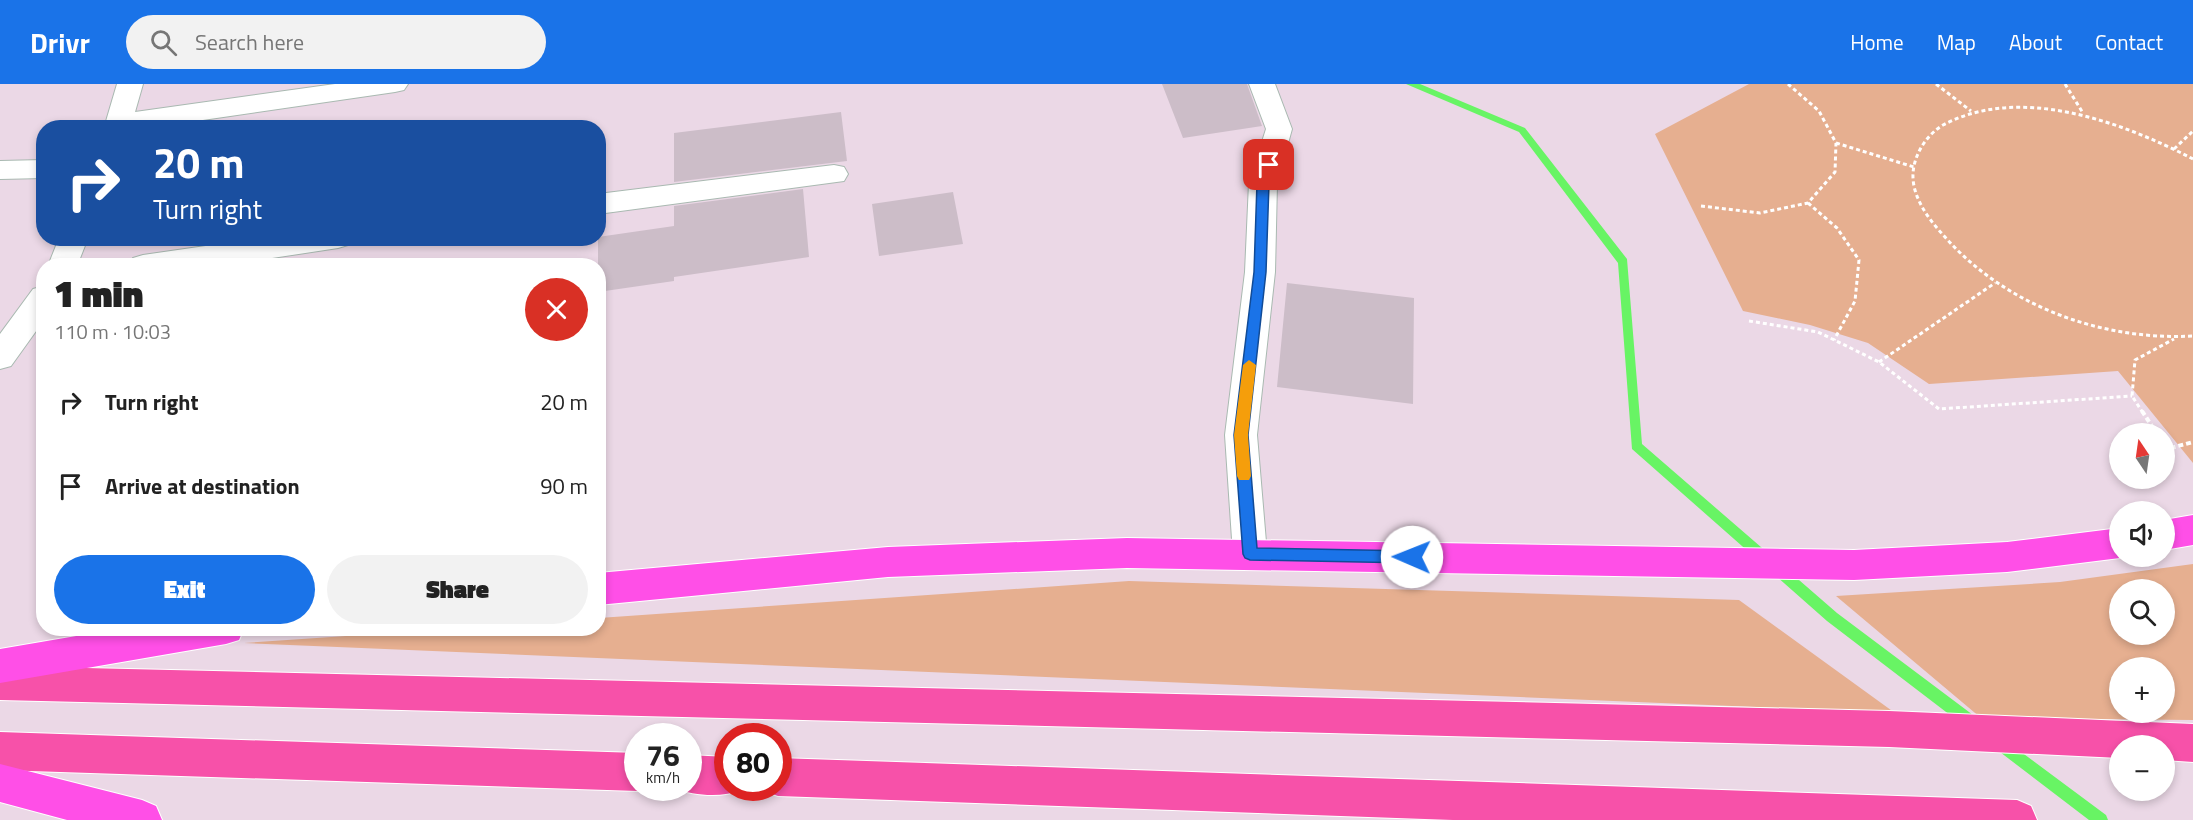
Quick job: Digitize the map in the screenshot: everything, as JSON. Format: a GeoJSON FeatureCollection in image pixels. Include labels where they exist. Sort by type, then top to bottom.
{"type":"FeatureCollection","features":[{"type":"Feature","properties":{"kind":"highway"},"geometry":{"type":"LineString","coordinates":[[2175,533],[2193,530]]}},
{"type":"Feature","properties":{"kind":"highway"},"geometry":{"type":"LineString","coordinates":[[606,588],[888,562],[1127,553],[1854,565],[2007,557],[2109,544]]}},
{"type":"Feature","properties":{"kind":"highway"},"geometry":{"type":"LineString","coordinates":[[0,666],[178,636]]}},
{"type":"Feature","properties":{"kind":"highway"},"geometry":{"type":"LineString","coordinates":[[0,783],[142,820]]}},
{"type":"Feature","properties":{"kind":"main road"},"geometry":{"type":"LineString","coordinates":[[0,682],[1889,729],[2193,743]]}},
{"type":"Feature","properties":{"kind":"main road"},"geometry":{"type":"LineString","coordinates":[[0,751],[624,772]]}},
{"type":"Feature","properties":{"kind":"main road"},"geometry":{"type":"LineString","coordinates":[[792,777],[2017,820]]}},
{"type":"Feature","properties":{"kind":"street"},"geometry":{"type":"LineString","coordinates":[[119,120],[130,84]]}},
{"type":"Feature","properties":{"kind":"street"},"geometry":{"type":"LineString","coordinates":[[151,120],[395,84]]}},
{"type":"Feature","properties":{"kind":"street"},"geometry":{"type":"LineString","coordinates":[[1250,554],[1241,435],[1260,272],[1263,183],[1279,129],[1262,84]]}},
{"type":"Feature","properties":{"kind":"street"},"geometry":{"type":"LineString","coordinates":[[0,170],[36,169]]}},
{"type":"Feature","properties":{"kind":"street"},"geometry":{"type":"LineString","coordinates":[[606,203],[834,174]]}},
{"type":"Feature","properties":{"kind":"street"},"geometry":{"type":"LineString","coordinates":[[199,258],[282,246]]}},
{"type":"Feature","properties":{"kind":"street"},"geometry":{"type":"LineString","coordinates":[[0,357],[36,308]]}},
{"type":"Feature","properties":{"kind":"path"},"geometry":{"type":"LineString","coordinates":[[1701,207],[1760,213],[1808,203],[1835,172],[1836,143],[1819,111],[1788,84]]}},
{"type":"Feature","properties":{"kind":"path"},"geometry":{"type":"LineString","coordinates":[[1936,84],[1971,112]]}},
{"type":"Feature","properties":{"kind":"path"},"geometry":{"type":"LineString","coordinates":[[2065,84],[2084,113]]}},
{"type":"Feature","properties":{"kind":"path"},"geometry":{"type":"LineString","coordinates":[[2193,159],[2142,132],[2084,113],[2027,106],[1980,109],[1943,122],[1920,144],[1912,174],[1923,210],[1951,247],[1995,283],[2051,312],[2114,332],[2175,339],[2193,336]]}},
{"type":"Feature","properties":{"kind":"path"},"geometry":{"type":"LineString","coordinates":[[2174,149],[2193,131]]}},
{"type":"Feature","properties":{"kind":"path"},"geometry":{"type":"LineString","coordinates":[[1836,143],[1914,167]]}},
{"type":"Feature","properties":{"kind":"path"},"geometry":{"type":"LineString","coordinates":[[1808,203],[1837,228],[1859,260],[1855,301],[1834,340]]}},
{"type":"Feature","properties":{"kind":"path"},"geometry":{"type":"LineString","coordinates":[[1879,362],[1995,283]]}},
{"type":"Feature","properties":{"kind":"path"},"geometry":{"type":"LineString","coordinates":[[1749,321],[1818,332],[1879,362],[1939,409],[2132,396]]}},
{"type":"Feature","properties":{"kind":"path"},"geometry":{"type":"LineString","coordinates":[[2150,423],[2132,396],[2135,360],[2175,339]]}},
{"type":"Feature","properties":{"kind":"path"},"geometry":{"type":"LineString","coordinates":[[2175,447],[2193,442]]}},
{"type":"Feature","properties":{"kind":"shaded area"},"geometry":{"type":"Polygon","coordinates":[[[1749,84],[2193,84],[2193,463],[2175,441],[2175,423],[2160,423],[2118,371],[1929,384],[1868,343],[1810,325],[1743,311],[1655,134],[1749,84]]]}},
{"type":"Feature","properties":{"kind":"shaded area"},"geometry":{"type":"Polygon","coordinates":[[[2193,564],[2193,720],[2175,720],[2175,657],[2109,657],[2109,719],[1981,718],[1836,596],[2060,582],[2193,564]]]}},
{"type":"Feature","properties":{"kind":"shaded area"},"geometry":{"type":"Polygon","coordinates":[[[1129,581],[1739,600],[1895,713],[244,643],[346,636],[606,636],[606,618],[1129,581]]]}},
{"type":"Feature","properties":{"kind":"building"},"geometry":{"type":"Polygon","coordinates":[[[1162,84],[1247,84],[1262,126],[1183,138],[1162,84]]]}},
{"type":"Feature","properties":{"kind":"building"},"geometry":{"type":"Polygon","coordinates":[[[841,112],[847,161],[674,182],[674,133],[841,112]]]}},
{"type":"Feature","properties":{"kind":"building"},"geometry":{"type":"Polygon","coordinates":[[[803,189],[809,257],[674,277],[674,281],[606,291],[606,258],[598,258],[598,246],[606,246],[606,236],[674,226],[674,206],[803,189]]]}},
{"type":"Feature","properties":{"kind":"building"},"geometry":{"type":"Polygon","coordinates":[[[953,192],[963,244],[879,256],[872,204],[953,192]]]}},
{"type":"Feature","properties":{"kind":"building"},"geometry":{"type":"Polygon","coordinates":[[[1287,283],[1414,298],[1413,404],[1277,387],[1287,283]]]}},
{"type":"Feature","properties":{"kind":"waterway"},"geometry":{"type":"LineString","coordinates":[[1411,84],[1522,130],[1623,262],[1636,446],[1832,617],[1972,723]]}},
{"type":"Feature","properties":{"kind":"waterway"},"geometry":{"type":"LineString","coordinates":[[2001,744],[2101,820]]}},
{"type":"Feature","properties":{"kind":"slow traffic"},"geometry":{"type":"LineString","coordinates":[[1244,476],[1241,435],[1249,365]]}},
{"type":"Feature","properties":{"kind":"route"},"geometry":{"type":"LineString","coordinates":[[1269,165],[1263,183],[1260,272],[1241,435],[1250,554],[1412,557]]}}]}
